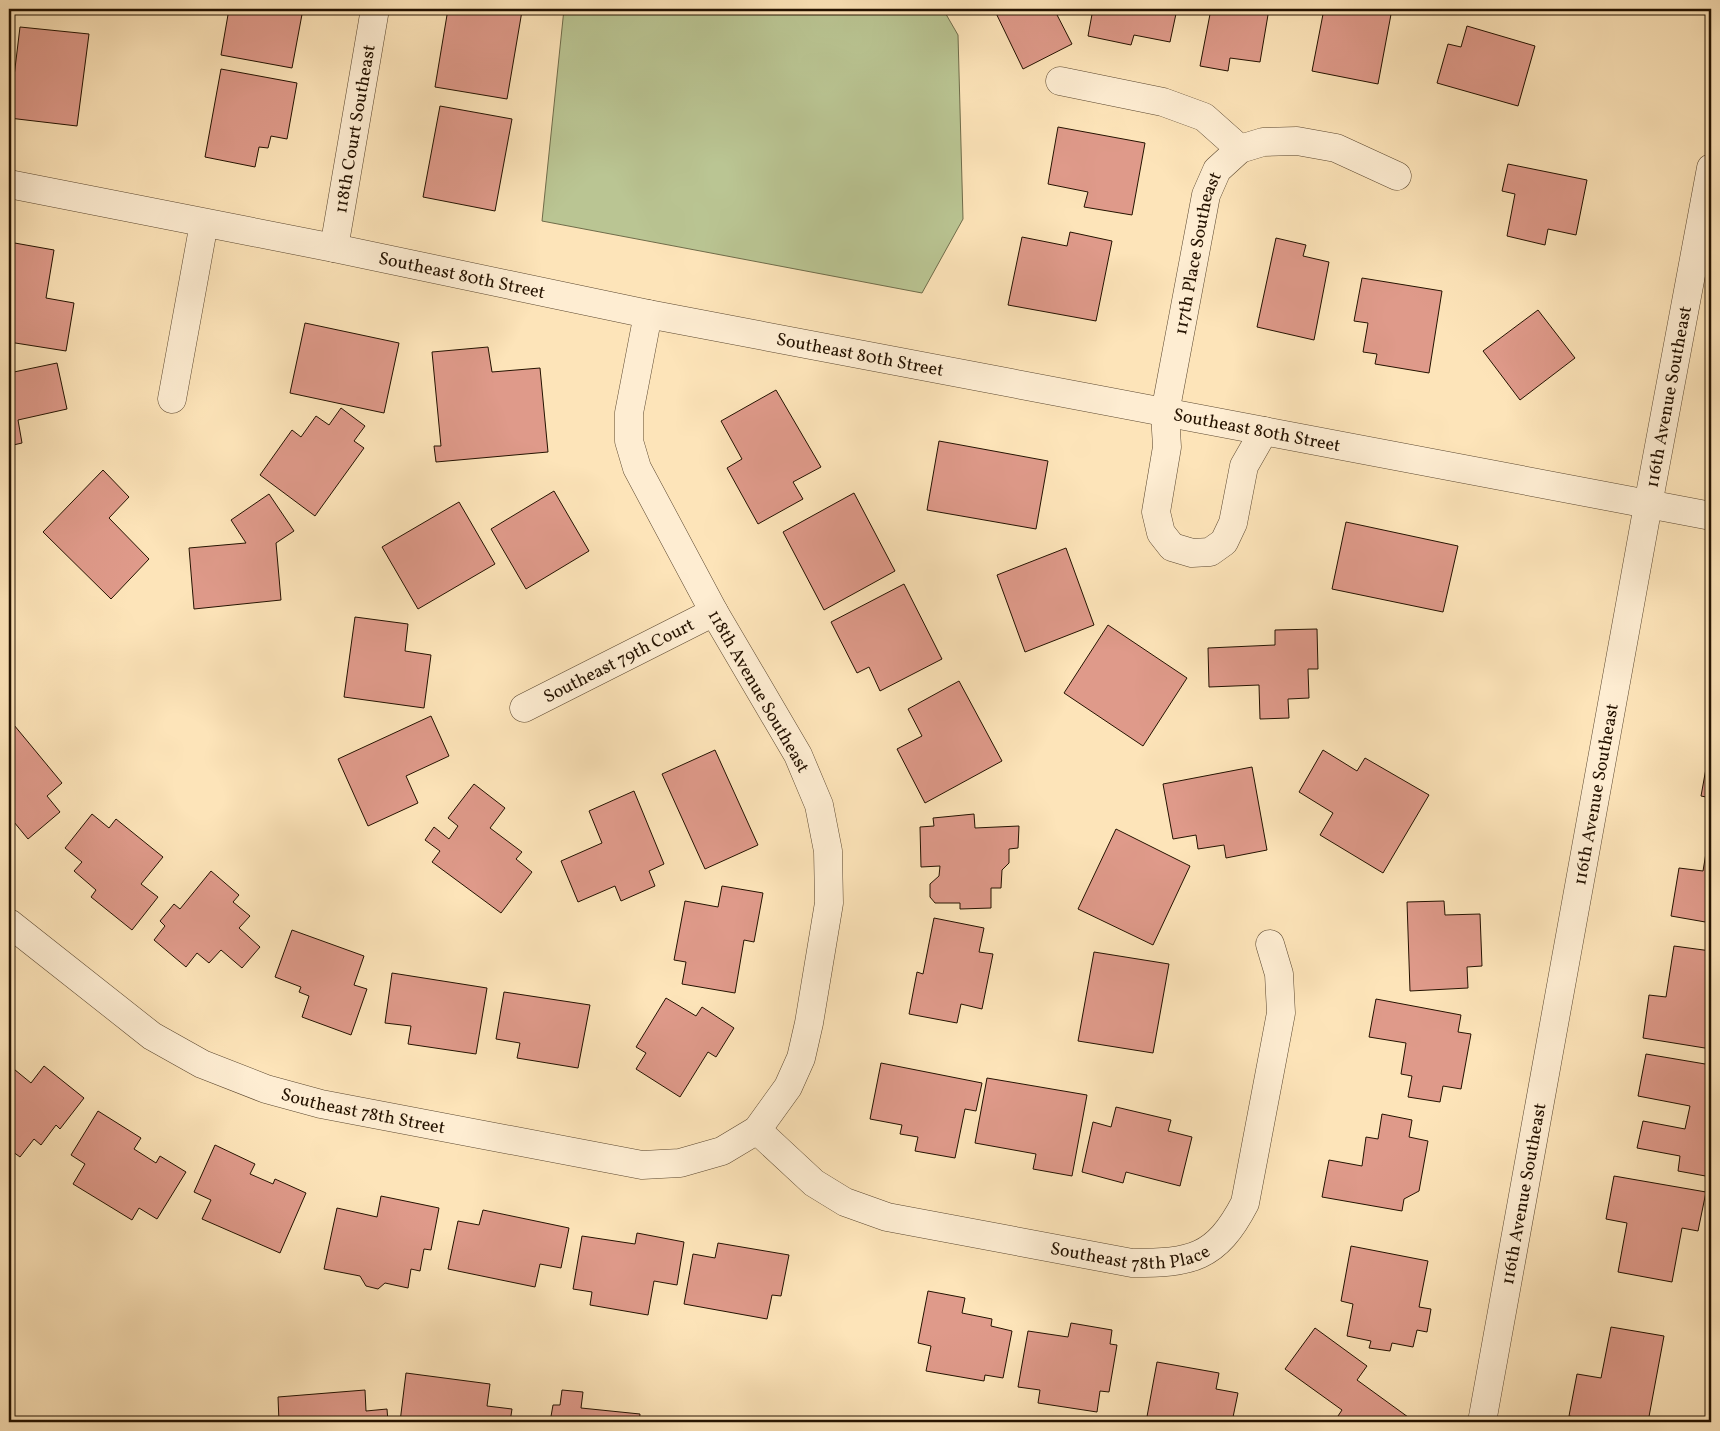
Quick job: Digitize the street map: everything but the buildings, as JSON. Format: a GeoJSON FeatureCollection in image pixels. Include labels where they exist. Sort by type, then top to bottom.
{"type":"FeatureCollection","features":[{"type":"Feature","properties":{"kind":"street","name":"118th Court Southeast"},"geometry":{"type":"LineString","coordinates":[[334,248],[375,9]]}},
{"type":"Feature","properties":{"kind":"street"},"geometry":{"type":"LineString","coordinates":[[1060,81],[1164,102],[1204,117],[1240,149]]}},
{"type":"Feature","properties":{"kind":"street","name":"117th Place Southeast"},"geometry":{"type":"LineString","coordinates":[[1264,431],[1244,466],[1233,523],[1224,542],[1210,552],[1192,553],[1172,547],[1162,533],[1156,512],[1167,447],[1165,413],[1206,195],[1217,170],[1240,149],[1263,142],[1297,141],[1336,148],[1397,176]]}},
{"type":"Feature","properties":{"kind":"street","name":"116th Avenue Southeast"},"geometry":{"type":"LineString","coordinates":[[1482,1422],[1711,168]]}},
{"type":"Feature","properties":{"kind":"street","name":"Southeast 80th Street"},"geometry":{"type":"LineString","coordinates":[[9,184],[334,248],[648,314],[1711,516]]}},
{"type":"Feature","properties":{"kind":"street"},"geometry":{"type":"LineString","coordinates":[[172,399],[204,223]]}},
{"type":"Feature","properties":{"kind":"street","name":"118th Avenue Southeast"},"geometry":{"type":"LineString","coordinates":[[648,314],[629,413],[629,441],[637,468],[714,612],[798,755],[820,805],[828,851],[829,903],[802,1058],[788,1087],[757,1130]]}},
{"type":"Feature","properties":{"kind":"street","name":"Southeast 79th Court"},"geometry":{"type":"LineString","coordinates":[[524,708],[714,612]]}},
{"type":"Feature","properties":{"kind":"street","name":"Southeast 78th Street"},"geometry":{"type":"LineString","coordinates":[[9,923],[152,1036],[202,1064],[266,1089],[321,1104],[642,1165],[680,1163],[722,1151],[757,1130]]}},
{"type":"Feature","properties":{"kind":"street","name":"Southeast 78th Place"},"geometry":{"type":"LineString","coordinates":[[757,1130],[814,1183],[845,1202],[887,1217],[1132,1264],[1167,1263],[1196,1256],[1217,1244],[1234,1225],[1245,1203],[1280,1013],[1278,974],[1270,944]]}},
{"type":"Feature","properties":{"kind":"green space"},"geometry":{"type":"Polygon","coordinates":[[[564,9],[943,9],[958,35],[963,219],[922,293],[542,221],[564,9]]]}}]}
